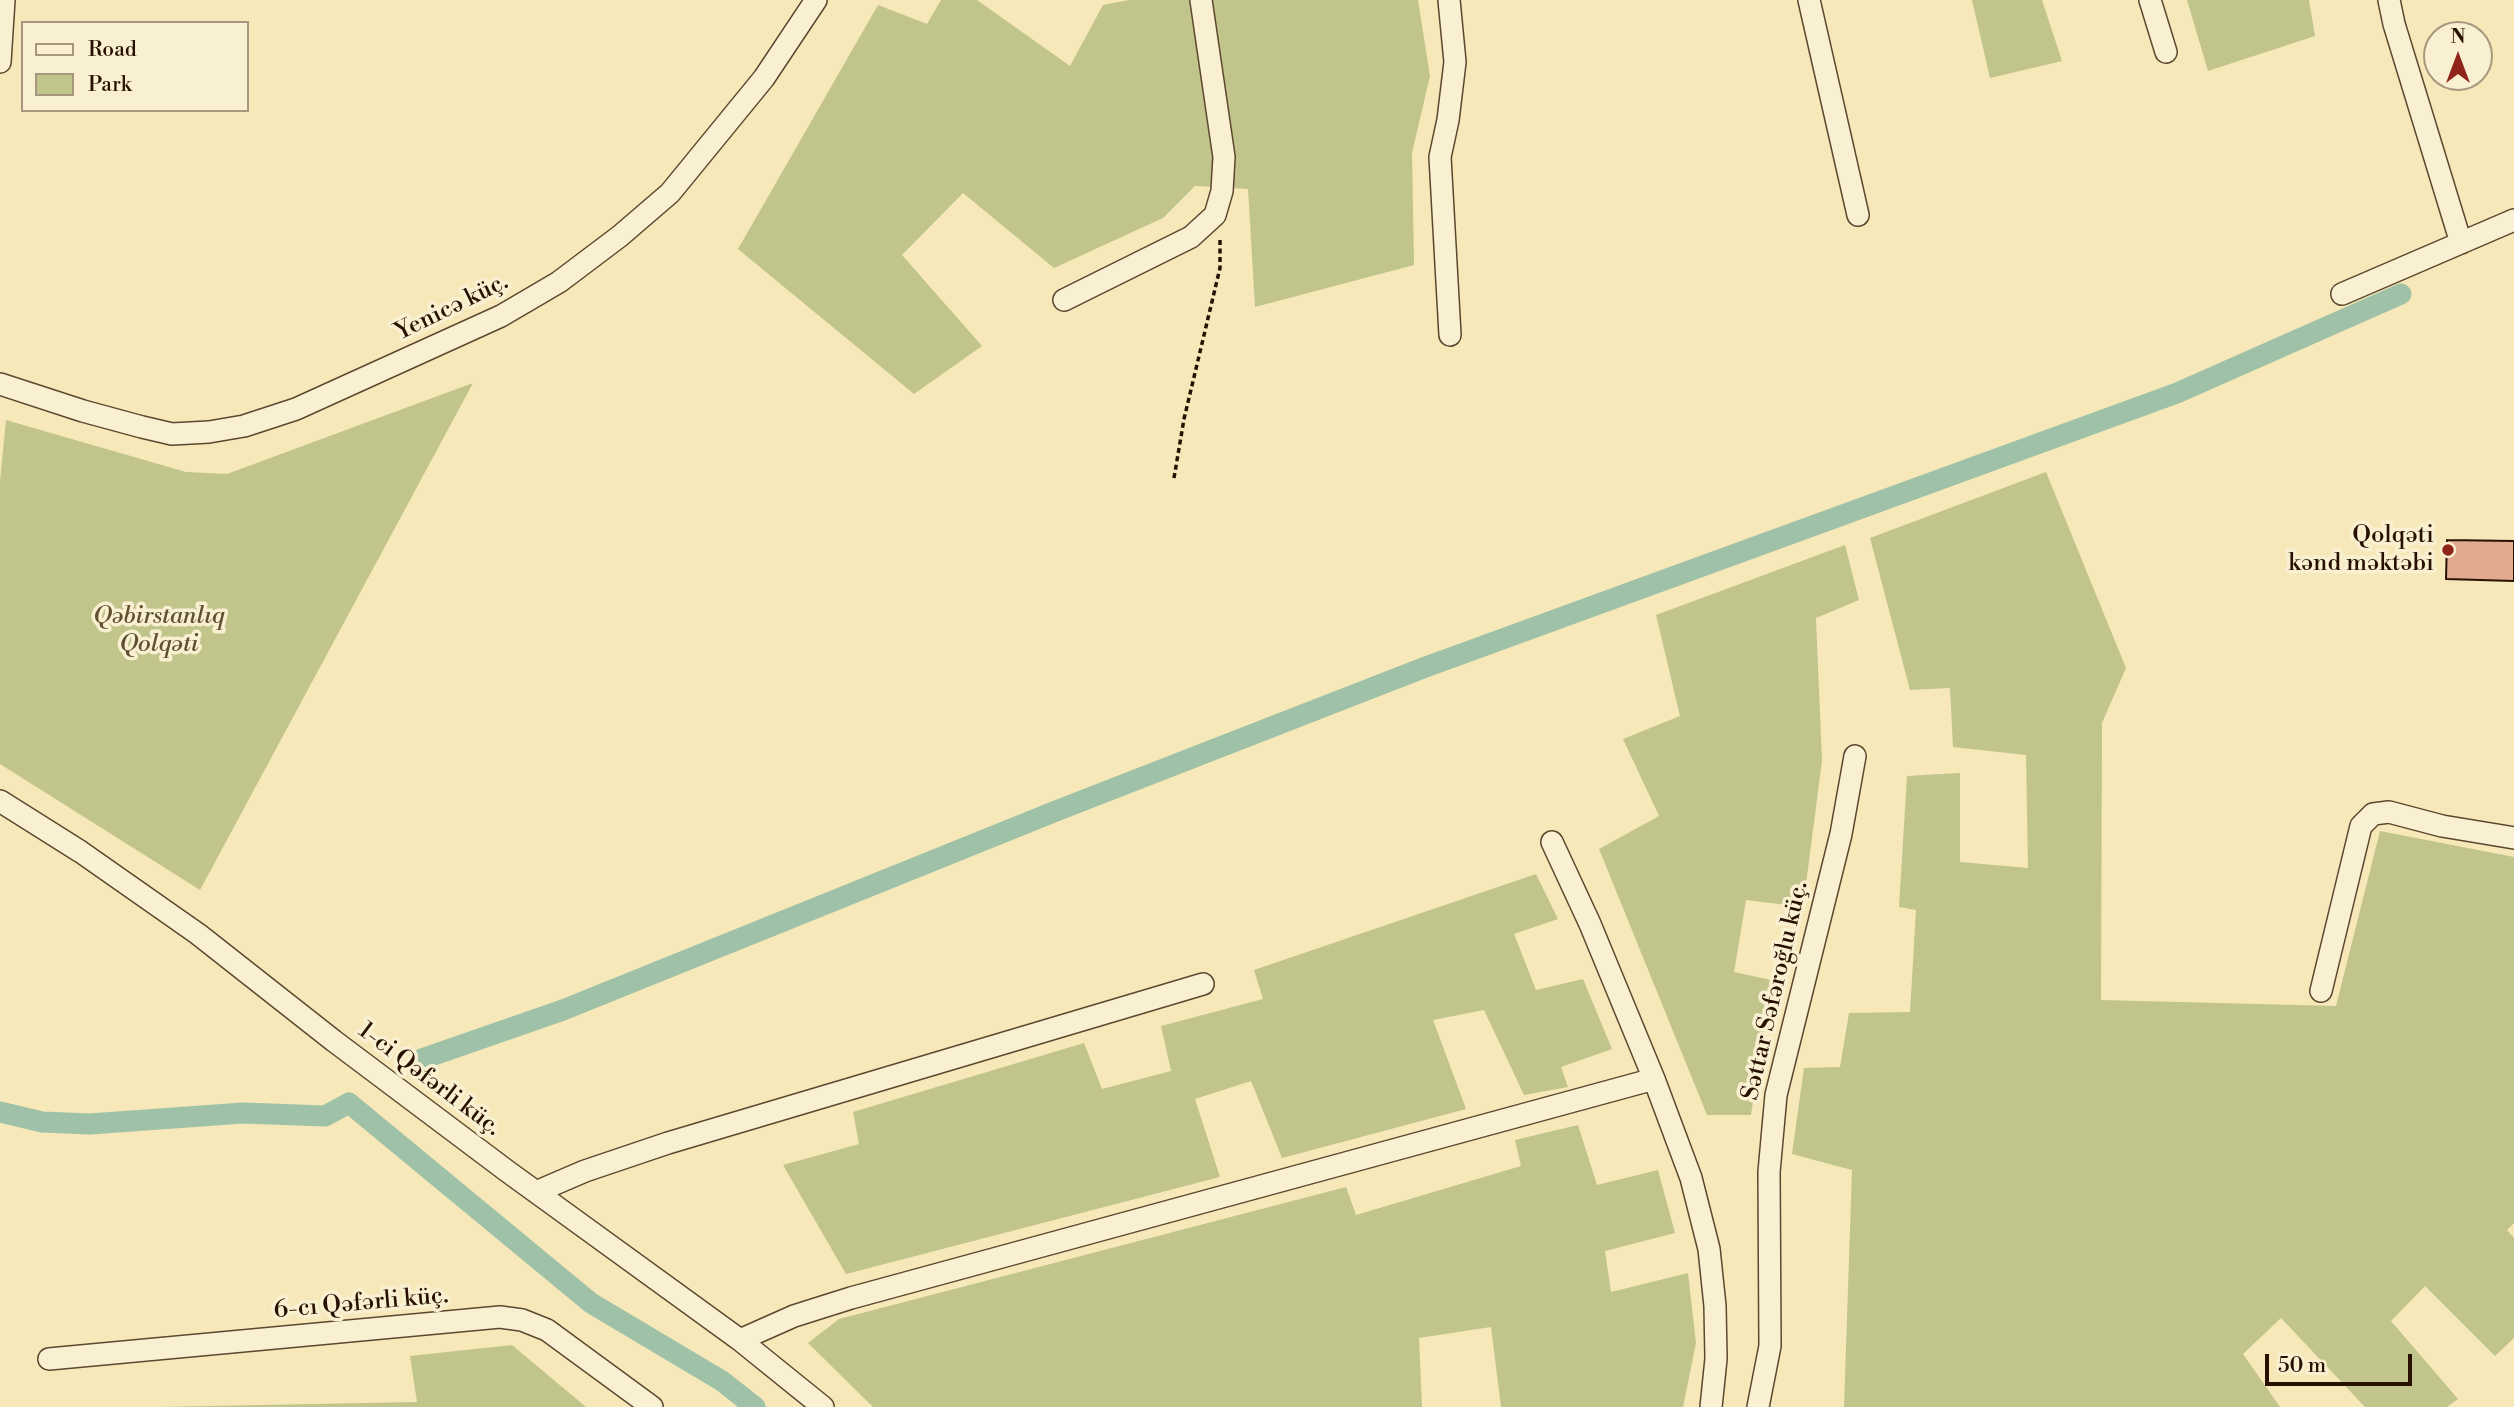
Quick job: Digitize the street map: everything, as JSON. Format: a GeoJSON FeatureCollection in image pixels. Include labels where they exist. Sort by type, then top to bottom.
{"type":"FeatureCollection","features":[{"type":"Feature","properties":{"kind":"street"},"geometry":{"type":"LineString","coordinates":[[0,62],[4,0]]}},
{"type":"Feature","properties":{"kind":"street","name":"Yenicə küç."},"geometry":{"type":"LineString","coordinates":[[0,384],[142,427],[173,434],[209,432],[244,426],[296,409],[501,316],[559,282],[620,236],[670,193],[764,78],[816,0]]}},
{"type":"Feature","properties":{"kind":"street"},"geometry":{"type":"LineString","coordinates":[[1064,300],[1191,237],[1215,215],[1222,191],[1224,158],[1201,0]]}},
{"type":"Feature","properties":{"kind":"street"},"geometry":{"type":"LineString","coordinates":[[1449,0],[1455,62],[1448,120],[1440,157],[1450,335]]}},
{"type":"Feature","properties":{"kind":"street"},"geometry":{"type":"LineString","coordinates":[[1809,0],[1858,215]]}},
{"type":"Feature","properties":{"kind":"street"},"geometry":{"type":"LineString","coordinates":[[2150,0],[2166,52]]}},
{"type":"Feature","properties":{"kind":"street"},"geometry":{"type":"LineString","coordinates":[[2389,0],[2461,243]]}},
{"type":"Feature","properties":{"kind":"street"},"geometry":{"type":"LineString","coordinates":[[2342,294],[2514,220]]}},
{"type":"Feature","properties":{"kind":"street","name":"Səttar Səfəroğlu küç."},"geometry":{"type":"LineString","coordinates":[[1758,1407],[1770,1346],[1769,1172],[1776,1095],[1841,834],[1855,756]]}},
{"type":"Feature","properties":{"kind":"street","name":"1-ci Qəfərli küç."},"geometry":{"type":"LineString","coordinates":[[0,801],[81,852],[198,934],[334,1041],[740,1340],[823,1407]]}},
{"type":"Feature","properties":{"kind":"street"},"geometry":{"type":"LineString","coordinates":[[2320,991],[2361,826],[2373,814],[2389,812],[2442,826],[2514,838]]}},
{"type":"Feature","properties":{"kind":"street"},"geometry":{"type":"LineString","coordinates":[[1552,842],[1590,924],[1654,1079],[1691,1178],[1709,1249],[1715,1306],[1716,1359],[1711,1407]]}},
{"type":"Feature","properties":{"kind":"street"},"geometry":{"type":"LineString","coordinates":[[536,1192],[585,1171],[668,1143],[1203,984]]}},
{"type":"Feature","properties":{"kind":"street"},"geometry":{"type":"LineString","coordinates":[[740,1340],[794,1316],[851,1298],[1654,1079]]}},
{"type":"Feature","properties":{"kind":"street","name":"6-cı Qəfərli küç."},"geometry":{"type":"LineString","coordinates":[[49,1359],[500,1317],[523,1320],[547,1330],[652,1407]]}},
{"type":"Feature","properties":{"kind":"path"},"geometry":{"type":"LineString","coordinates":[[1174,478],[1184,419],[1220,268],[1220,233],[1215,215]]}},
{"type":"Feature","properties":{"kind":"green space"},"geometry":{"type":"Polygon","coordinates":[[[941,0],[977,0],[1070,66],[1103,5],[1129,0],[1418,0],[1430,76],[1412,153],[1414,265],[1255,307],[1248,189],[1195,186],[1163,218],[1054,268],[963,193],[902,255],[982,346],[914,394],[738,249],[878,5],[927,24],[941,0]]]}},
{"type":"Feature","properties":{"kind":"green space"},"geometry":{"type":"Polygon","coordinates":[[[1972,0],[2042,0],[2062,61],[1990,78],[1972,0]]]}},
{"type":"Feature","properties":{"kind":"green space"},"geometry":{"type":"Polygon","coordinates":[[[2187,0],[2309,0],[2315,36],[2208,71],[2187,0]]]}},
{"type":"Feature","properties":{"kind":"green space","name":"Qəbirstanlıq Qolqəti"},"geometry":{"type":"Polygon","coordinates":[[[473,383],[200,890],[0,764],[0,481],[6,420],[186,472],[227,474],[473,383]]]}},
{"type":"Feature","properties":{"kind":"green space"},"geometry":{"type":"Polygon","coordinates":[[[2046,472],[2126,668],[2102,723],[2101,1000],[2336,1006],[2380,831],[2514,857],[2514,1223],[2507,1230],[2514,1238],[2514,1338],[2495,1356],[2425,1286],[2391,1321],[2458,1399],[2447,1407],[2365,1407],[2281,1318],[2243,1354],[2280,1407],[1844,1407],[1852,1170],[1792,1154],[1804,1068],[1840,1067],[1849,1013],[1910,1012],[1916,910],[1899,907],[1907,776],[1960,773],[1960,862],[2028,868],[2026,755],[1953,747],[1950,688],[1910,690],[1870,538],[2046,472]]]}},
{"type":"Feature","properties":{"kind":"green space"},"geometry":{"type":"Polygon","coordinates":[[[1845,545],[1859,600],[1816,618],[1822,761],[1803,907],[1746,900],[1734,972],[1771,980],[1751,1115],[1707,1115],[1599,849],[1659,816],[1623,739],[1680,716],[1656,615],[1845,545]]]}},
{"type":"Feature","properties":{"kind":"green space"},"geometry":{"type":"Polygon","coordinates":[[[1536,874],[1558,919],[1514,934],[1536,990],[1583,979],[1612,1049],[1561,1067],[1568,1087],[1524,1095],[1484,1010],[1433,1020],[1466,1109],[1282,1158],[1251,1081],[1195,1099],[1220,1177],[846,1274],[783,1165],[859,1144],[853,1112],[1084,1043],[1102,1089],[1171,1071],[1161,1026],[1263,999],[1254,970],[1536,874]]]}},
{"type":"Feature","properties":{"kind":"green space"},"geometry":{"type":"Polygon","coordinates":[[[1578,1125],[1597,1185],[1658,1170],[1675,1233],[1605,1251],[1611,1292],[1688,1273],[1696,1343],[1683,1407],[1501,1407],[1491,1327],[1419,1338],[1422,1407],[873,1407],[808,1343],[839,1319],[1346,1187],[1356,1215],[1521,1166],[1515,1140],[1578,1125]]]}},
{"type":"Feature","properties":{"kind":"green space"},"geometry":{"type":"Polygon","coordinates":[[[512,1345],[586,1407],[159,1407],[417,1402],[410,1356],[512,1345]]]}},
{"type":"Feature","properties":{"kind":"building"},"geometry":{"type":"Polygon","coordinates":[[[2447,540],[2514,541],[2514,581],[2446,579],[2447,540]]]}},
{"type":"Feature","properties":{"kind":"waterway"},"geometry":{"type":"LineString","coordinates":[[422,1059],[563,1010],[1056,811],[1423,668],[2177,393],[2401,294]]}},
{"type":"Feature","properties":{"kind":"waterway"},"geometry":{"type":"LineString","coordinates":[[0,1112],[42,1122],[90,1124],[243,1113],[325,1116],[349,1103],[591,1303],[722,1381],[755,1407]]}},
{"type":"Feature","properties":{"kind":"place","name":"Qolqəti kənd məktəbi"},"geometry":{"type":"Point","coordinates":[2448,550]}}]}
